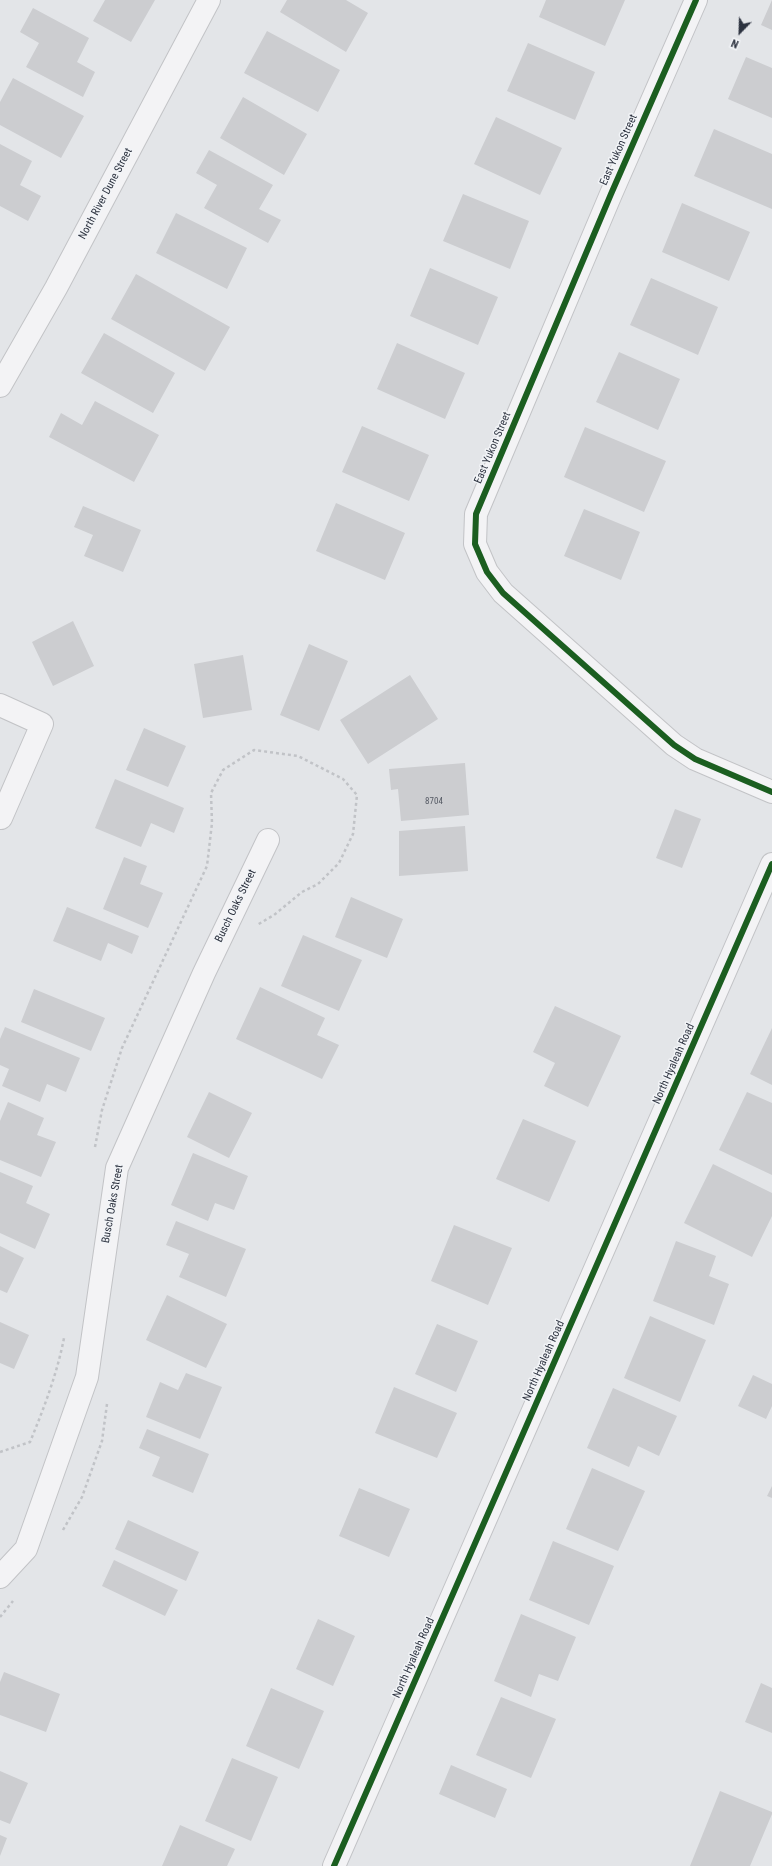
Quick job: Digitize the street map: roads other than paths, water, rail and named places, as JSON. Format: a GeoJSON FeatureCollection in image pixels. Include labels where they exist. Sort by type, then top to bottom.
{"type":"FeatureCollection","features":[{"type":"Feature","properties":{"kind":"street","name":"North River Dune Street"},"geometry":{"type":"LineString","coordinates":[[0,386],[56,288],[208,0]]}},
{"type":"Feature","properties":{"kind":"street","name":"East Yukon Street"},"geometry":{"type":"LineString","coordinates":[[696,0],[611,194],[476,514],[475,544],[487,572],[503,593],[674,744],[695,759],[772,792]]}},
{"type":"Feature","properties":{"kind":"street"},"geometry":{"type":"LineString","coordinates":[[0,705],[42,724],[0,818]]}},
{"type":"Feature","properties":{"kind":"street","name":"Busch Oaks Street"},"geometry":{"type":"LineString","coordinates":[[0,1577],[26,1549],[87,1377],[117,1168],[204,973],[268,840]]}},
{"type":"Feature","properties":{"kind":"street","name":"North Hyaleah Road"},"geometry":{"type":"LineString","coordinates":[[334,1866],[772,864]]}}]}
